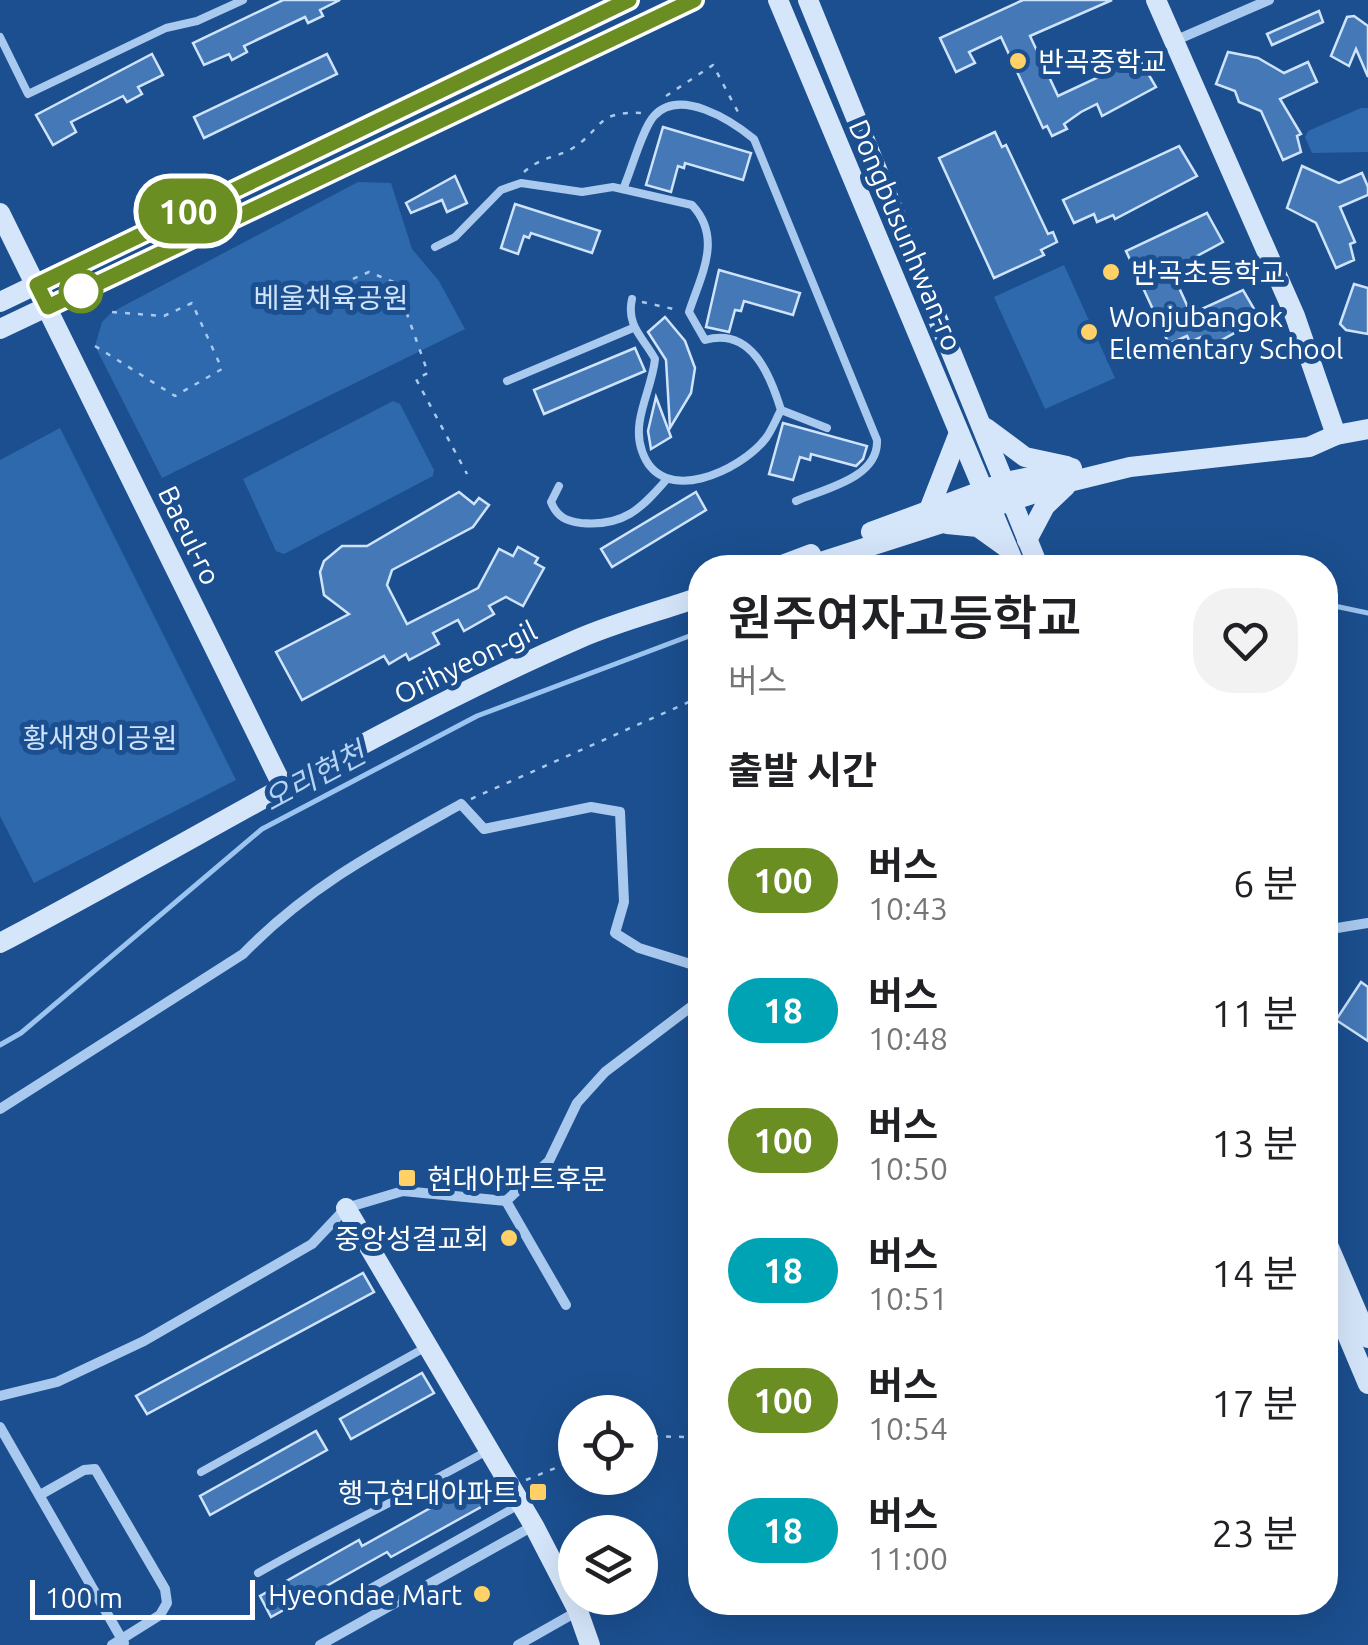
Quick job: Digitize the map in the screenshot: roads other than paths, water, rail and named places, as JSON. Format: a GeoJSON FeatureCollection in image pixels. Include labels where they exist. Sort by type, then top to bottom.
{"type":"FeatureCollection","features":[{"type":"Feature","properties":{"kind":"street"},"geometry":{"type":"LineString","coordinates":[[0,302],[629,0]]}},
{"type":"Feature","properties":{"kind":"street"},"geometry":{"type":"LineString","coordinates":[[0,330],[694,0]]}},
{"type":"Feature","properties":{"kind":"street","name":"Dongbusunhwan-ro"},"geometry":{"type":"LineString","coordinates":[[778,0],[986,498],[1018,544]]}},
{"type":"Feature","properties":{"kind":"street","name":"Dongbusunhwan-ro"},"geometry":{"type":"LineString","coordinates":[[808,0],[1009,490],[1018,544]]}},
{"type":"Feature","properties":{"kind":"street"},"geometry":{"type":"LineString","coordinates":[[1156,0],[1296,316],[1336,435]]}},
{"type":"Feature","properties":{"kind":"street"},"geometry":{"type":"LineString","coordinates":[[1174,41],[1268,0]]}},
{"type":"Feature","properties":{"kind":"street"},"geometry":{"type":"LineString","coordinates":[[380,117],[393,145]]}},
{"type":"Feature","properties":{"kind":"street"},"geometry":{"type":"LineString","coordinates":[[0,212],[37,285]]}},
{"type":"Feature","properties":{"kind":"street","name":"Baeul-ro"},"geometry":{"type":"LineString","coordinates":[[37,285],[283,787]]}},
{"type":"Feature","properties":{"kind":"street"},"geometry":{"type":"LineString","coordinates":[[981,424],[1025,456],[1073,474]]}},
{"type":"Feature","properties":{"kind":"street"},"geometry":{"type":"LineString","coordinates":[[836,555],[1009,490],[1073,474],[1310,447],[1336,435],[1368,429]]}},
{"type":"Feature","properties":{"kind":"street"},"geometry":{"type":"LineString","coordinates":[[934,517],[959,432]]}},
{"type":"Feature","properties":{"kind":"street"},"geometry":{"type":"LineString","coordinates":[[1017,555],[1018,544],[1073,474]]}},
{"type":"Feature","properties":{"kind":"street"},"geometry":{"type":"LineString","coordinates":[[815,555],[934,517],[978,527],[1018,544],[1028,555]]}},
{"type":"Feature","properties":{"kind":"street","name":"Orihyeon-gil"},"geometry":{"type":"LineString","coordinates":[[0,944],[160,860],[388,730],[580,638],[688,601]]}},
{"type":"Feature","properties":{"kind":"street"},"geometry":{"type":"LineString","coordinates":[[0,1109],[243,954],[276,919],[333,875],[462,804],[484,830],[592,807],[620,812],[624,902],[615,933],[638,948],[688,963]]}},
{"type":"Feature","properties":{"kind":"street"},"geometry":{"type":"LineString","coordinates":[[1338,928],[1368,922]]}},
{"type":"Feature","properties":{"kind":"street"},"geometry":{"type":"LineString","coordinates":[[0,1396],[57,1382],[144,1341],[312,1244],[346,1208],[403,1190],[506,1200],[549,1161],[577,1103],[605,1072],[688,1009]]}},
{"type":"Feature","properties":{"kind":"street"},"geometry":{"type":"LineString","coordinates":[[506,1200],[566,1304]]}},
{"type":"Feature","properties":{"kind":"street"},"geometry":{"type":"LineString","coordinates":[[346,1208],[516,1494],[558,1572]]}},
{"type":"Feature","properties":{"kind":"street"},"geometry":{"type":"LineString","coordinates":[[1338,1268],[1368,1338]]}},
{"type":"Feature","properties":{"kind":"street"},"geometry":{"type":"LineString","coordinates":[[1338,1313],[1368,1384]]}},
{"type":"Feature","properties":{"kind":"street"},"geometry":{"type":"LineString","coordinates":[[0,1427],[120,1643],[160,1615],[167,1596],[96,1469],[84,1470],[40,1495]]}},
{"type":"Feature","properties":{"kind":"street"},"geometry":{"type":"LineString","coordinates":[[320,1645],[534,1526]]}},
{"type":"Feature","properties":{"kind":"street"},"geometry":{"type":"LineString","coordinates":[[518,1645],[571,1615]]}},
{"type":"Feature","properties":{"kind":"street"},"geometry":{"type":"LineString","coordinates":[[579,1615],[590,1645]]}},
{"type":"Feature","properties":{"kind":"lane"},"geometry":{"type":"LineString","coordinates":[[0,37],[28,94],[166,28],[198,21],[243,0]]}},
{"type":"Feature","properties":{"kind":"lane"},"geometry":{"type":"LineString","coordinates":[[623,190],[658,114],[690,106],[733,121],[754,138],[877,440],[878,450],[868,470],[796,501]]}},
{"type":"Feature","properties":{"kind":"lane"},"geometry":{"type":"LineString","coordinates":[[435,246],[454,237],[502,190],[521,183],[582,192],[623,190],[692,205],[710,230],[709,252],[689,312],[705,340],[718,336],[738,340],[751,349],[782,410],[827,428]]}},
{"type":"Feature","properties":{"kind":"lane"},"geometry":{"type":"LineString","coordinates":[[632,299],[628,315],[655,360],[638,422],[640,448],[648,466],[667,479],[691,482],[722,471],[765,440],[782,410]]}},
{"type":"Feature","properties":{"kind":"lane"},"geometry":{"type":"LineString","coordinates":[[507,380],[633,328]]}},
{"type":"Feature","properties":{"kind":"lane"},"geometry":{"type":"LineString","coordinates":[[559,486],[551,502],[555,512],[568,521],[604,525],[642,508],[667,479]]}},
{"type":"Feature","properties":{"kind":"lane"},"geometry":{"type":"LineString","coordinates":[[201,1472],[428,1346]]}},
{"type":"Feature","properties":{"kind":"lane"},"geometry":{"type":"LineString","coordinates":[[258,1573],[363,1512],[395,1502],[489,1450]]}},
{"type":"Feature","properties":{"kind":"lane"},"geometry":{"type":"LineString","coordinates":[[360,1594],[516,1494]]}},
{"type":"Feature","properties":{"kind":"waterway","name":"오리현천"},"geometry":{"type":"LineString","coordinates":[[1338,607],[1368,613]]}},
{"type":"Feature","properties":{"kind":"waterway","name":"오리현천"},"geometry":{"type":"LineString","coordinates":[[0,1045],[21,1033],[262,829],[477,716],[688,637]]}},
{"type":"Feature","properties":{"kind":"place","name":"반곡중학교"},"geometry":{"type":"Point","coordinates":[1018,61]}},
{"type":"Feature","properties":{"kind":"place","name":"반곡초등학교"},"geometry":{"type":"Point","coordinates":[1111,272]}},
{"type":"Feature","properties":{"kind":"place","name":"Wonjubangok Elementary School"},"geometry":{"type":"Point","coordinates":[1089,332]}},
{"type":"Feature","properties":{"kind":"place","name":"현대아파트후문"},"geometry":{"type":"Point","coordinates":[407,1178]}},
{"type":"Feature","properties":{"kind":"place","name":"중앙성결교회"},"geometry":{"type":"Point","coordinates":[509,1238]}},
{"type":"Feature","properties":{"kind":"place","name":"행구현대아파트"},"geometry":{"type":"Point","coordinates":[538,1492]}},
{"type":"Feature","properties":{"kind":"place","name":"Hyeondae Mart"},"geometry":{"type":"Point","coordinates":[482,1594]}},
{"type":"Feature","properties":{"kind":"park label","name":"베울채육공원"},"geometry":{"type":"Point","coordinates":[331,297]}},
{"type":"Feature","properties":{"kind":"park label","name":"황새쟁이공원"},"geometry":{"type":"Point","coordinates":[100,737]}}]}
